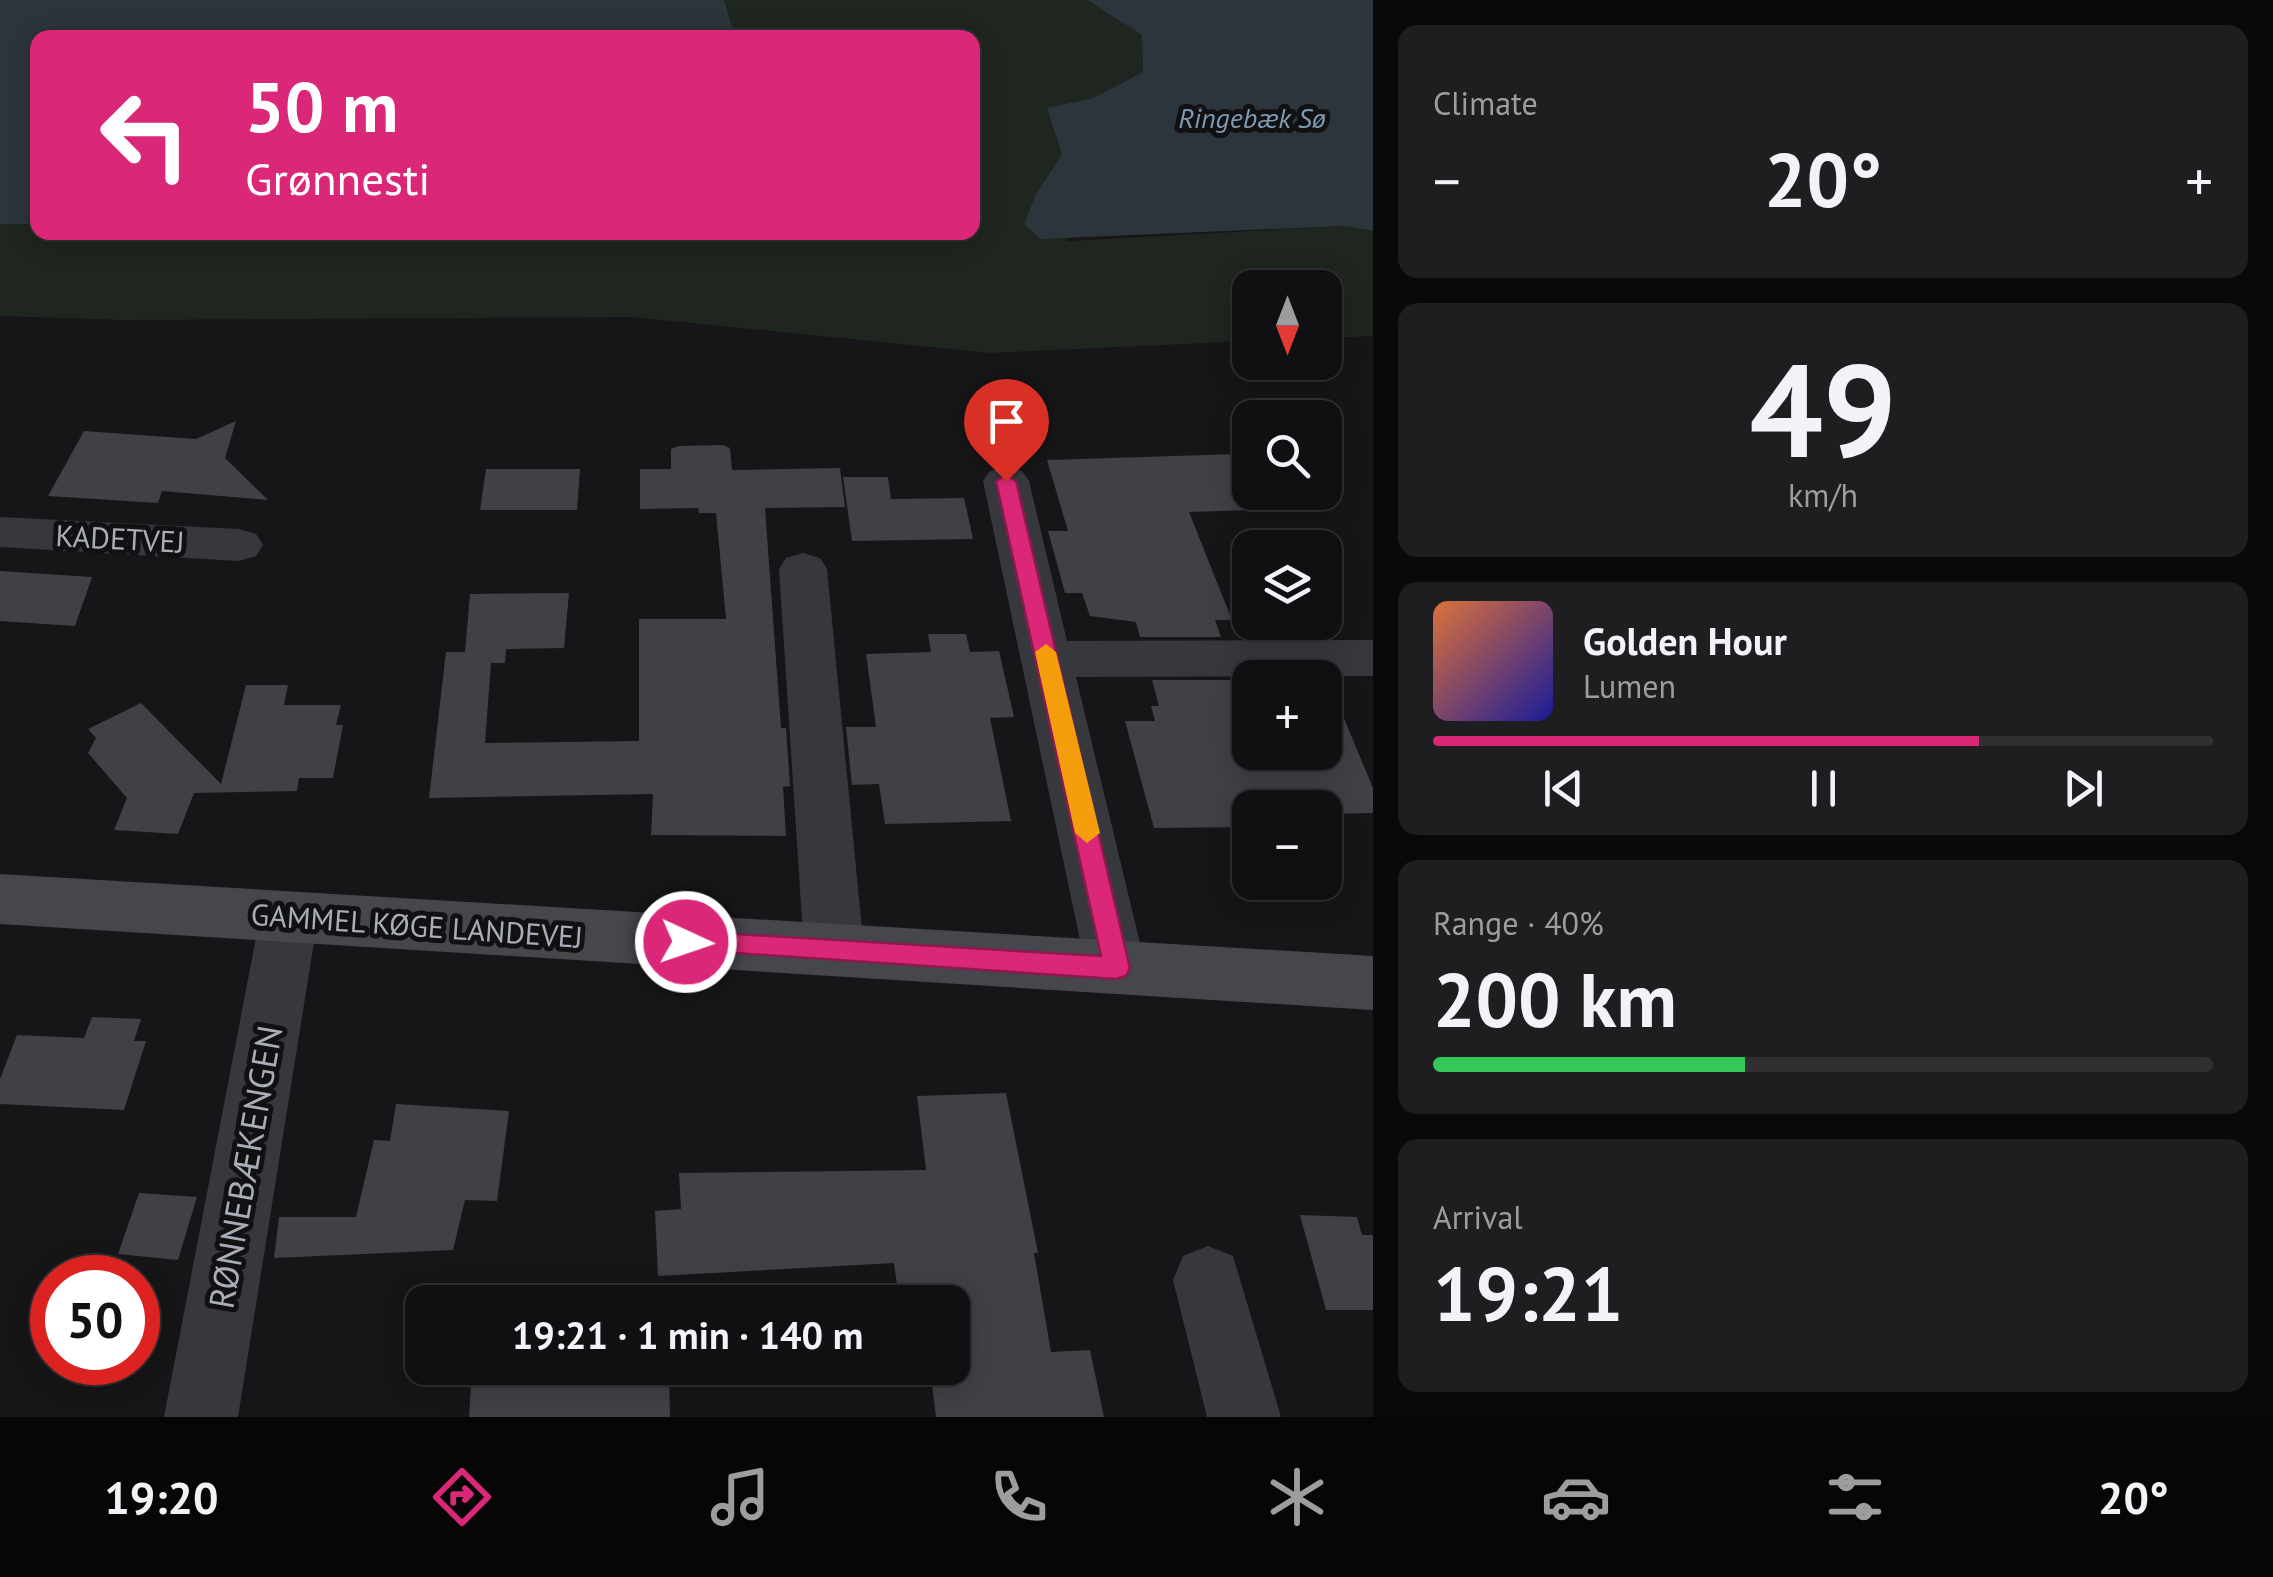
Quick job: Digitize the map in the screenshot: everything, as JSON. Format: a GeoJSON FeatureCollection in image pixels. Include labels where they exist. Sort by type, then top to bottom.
{"type":"FeatureCollection","features":[{"type":"Feature","properties":{"kind":"main road","name":"GAMMEL KØGE LANDEVEJ"},"geometry":{"type":"LineString","coordinates":[[0,899],[1373,983]]}},
{"type":"Feature","properties":{"kind":"street"},"geometry":{"type":"LineString","coordinates":[[1006,481],[1116,968]]}},
{"type":"Feature","properties":{"kind":"street","name":"KADETVEJ"},"geometry":{"type":"LineString","coordinates":[[0,532],[239,545]]}},
{"type":"Feature","properties":{"kind":"street"},"geometry":{"type":"LineString","coordinates":[[803,569],[834,950]]}},
{"type":"Feature","properties":{"kind":"street"},"geometry":{"type":"LineString","coordinates":[[1047,660],[1373,658]]}},
{"type":"Feature","properties":{"kind":"street","name":"RØNNEBÆKENGEN"},"geometry":{"type":"LineString","coordinates":[[201,1417],[289,917]]}},
{"type":"Feature","properties":{"kind":"street"},"geometry":{"type":"LineString","coordinates":[[1208,1280],[1244,1417]]}},
{"type":"Feature","properties":{"kind":"shaded area"},"geometry":{"type":"Polygon","coordinates":[[[724,0],[1087,0],[1142,35],[1143,72],[1093,98],[1048,108],[1062,154],[1036,194],[1068,241],[1345,226],[1373,231],[1373,336],[1342,337],[1342,270],[1232,270],[1232,342],[991,353],[632,317],[123,320],[0,316],[0,224],[30,224],[30,240],[980,240],[980,30],[733,30],[724,0]]]}},
{"type":"Feature","properties":{"kind":"water"},"geometry":{"type":"Polygon","coordinates":[[[0,0],[724,0],[733,30],[30,30],[30,224],[0,224],[0,0]]]}},
{"type":"Feature","properties":{"kind":"water","name":"Ringebæk Sø"},"geometry":{"type":"Polygon","coordinates":[[[1087,0],[1373,0],[1373,231],[1345,226],[1041,239],[1024,224],[1036,194],[1062,154],[1047,108],[1093,98],[1143,72],[1142,35],[1087,0]]]}},
{"type":"Feature","properties":{"kind":"building"},"geometry":{"type":"Polygon","coordinates":[[[236,421],[225,458],[268,500],[162,491],[158,503],[48,496],[84,431],[196,439],[236,421]]]}},
{"type":"Feature","properties":{"kind":"building"},"geometry":{"type":"Polygon","coordinates":[[[679,446],[730,448],[732,470],[840,468],[845,507],[765,508],[781,728],[786,728],[790,786],[783,787],[786,836],[651,835],[653,794],[429,798],[446,652],[465,652],[470,594],[569,593],[564,648],[506,649],[505,663],[491,663],[485,743],[639,741],[639,619],[726,619],[716,513],[699,513],[698,508],[640,509],[640,469],[671,469],[671,449],[679,446]]]}},
{"type":"Feature","properties":{"kind":"building"},"geometry":{"type":"Polygon","coordinates":[[[1232,454],[1232,510],[1250,510],[1189,512],[1232,620],[1215,620],[1221,637],[1140,637],[1136,622],[1090,616],[1082,593],[1065,593],[1048,531],[1068,531],[1047,460],[1232,454]]]}},
{"type":"Feature","properties":{"kind":"building"},"geometry":{"type":"Polygon","coordinates":[[[486,469],[580,469],[577,510],[480,510],[486,469]]]}},
{"type":"Feature","properties":{"kind":"building"},"geometry":{"type":"Polygon","coordinates":[[[843,477],[888,477],[891,499],[964,498],[973,539],[852,541],[843,477]]]}},
{"type":"Feature","properties":{"kind":"building"},"geometry":{"type":"Polygon","coordinates":[[[0,571],[92,577],[75,626],[0,621],[0,571]]]}},
{"type":"Feature","properties":{"kind":"building"},"geometry":{"type":"Polygon","coordinates":[[[928,634],[966,634],[970,652],[999,651],[1014,717],[990,718],[1011,821],[885,824],[879,784],[852,785],[846,727],[876,727],[866,654],[931,652],[928,634]]]}},
{"type":"Feature","properties":{"kind":"building"},"geometry":{"type":"Polygon","coordinates":[[[1152,680],[1232,680],[1232,770],[1342,770],[1342,714],[1373,788],[1373,813],[1342,814],[1342,790],[1232,790],[1232,827],[1154,828],[1125,721],[1155,721],[1151,706],[1159,706],[1152,680]]]}},
{"type":"Feature","properties":{"kind":"building"},"geometry":{"type":"Polygon","coordinates":[[[246,685],[288,685],[284,705],[341,705],[336,725],[343,725],[333,778],[299,778],[297,791],[194,793],[178,834],[114,830],[127,798],[88,753],[96,738],[88,729],[141,703],[221,784],[246,685]]]}},
{"type":"Feature","properties":{"kind":"building"},"geometry":{"type":"Polygon","coordinates":[[[92,1017],[141,1019],[134,1041],[146,1041],[124,1110],[0,1104],[0,1079],[17,1035],[84,1038],[92,1017]]]}},
{"type":"Feature","properties":{"kind":"building"},"geometry":{"type":"Polygon","coordinates":[[[1006,1093],[1038,1253],[1034,1253],[1051,1352],[1090,1350],[1104,1417],[936,1417],[932,1385],[970,1385],[970,1285],[897,1285],[894,1263],[658,1276],[655,1211],[681,1209],[679,1173],[926,1170],[917,1096],[1006,1093]]]}},
{"type":"Feature","properties":{"kind":"building"},"geometry":{"type":"Polygon","coordinates":[[[396,1104],[509,1111],[497,1201],[465,1200],[453,1250],[274,1258],[279,1217],[356,1217],[374,1140],[390,1141],[396,1104]]]}},
{"type":"Feature","properties":{"kind":"building"},"geometry":{"type":"Polygon","coordinates":[[[139,1193],[197,1197],[178,1260],[160,1258],[160,1255],[118,1254],[139,1193]]]}},
{"type":"Feature","properties":{"kind":"building"},"geometry":{"type":"Polygon","coordinates":[[[1300,1215],[1357,1217],[1362,1235],[1373,1235],[1373,1310],[1326,1310],[1300,1215]]]}},
{"type":"Feature","properties":{"kind":"building"},"geometry":{"type":"Polygon","coordinates":[[[471,1385],[669,1385],[670,1417],[469,1417],[471,1385]]]}},
{"type":"Feature","properties":{"kind":"slow traffic"},"geometry":{"type":"LineString","coordinates":[[1046,652],[1087,833]]}},
{"type":"Feature","properties":{"kind":"route"},"geometry":{"type":"LineString","coordinates":[[686,942],[1116,968],[1006,481]]}}]}
